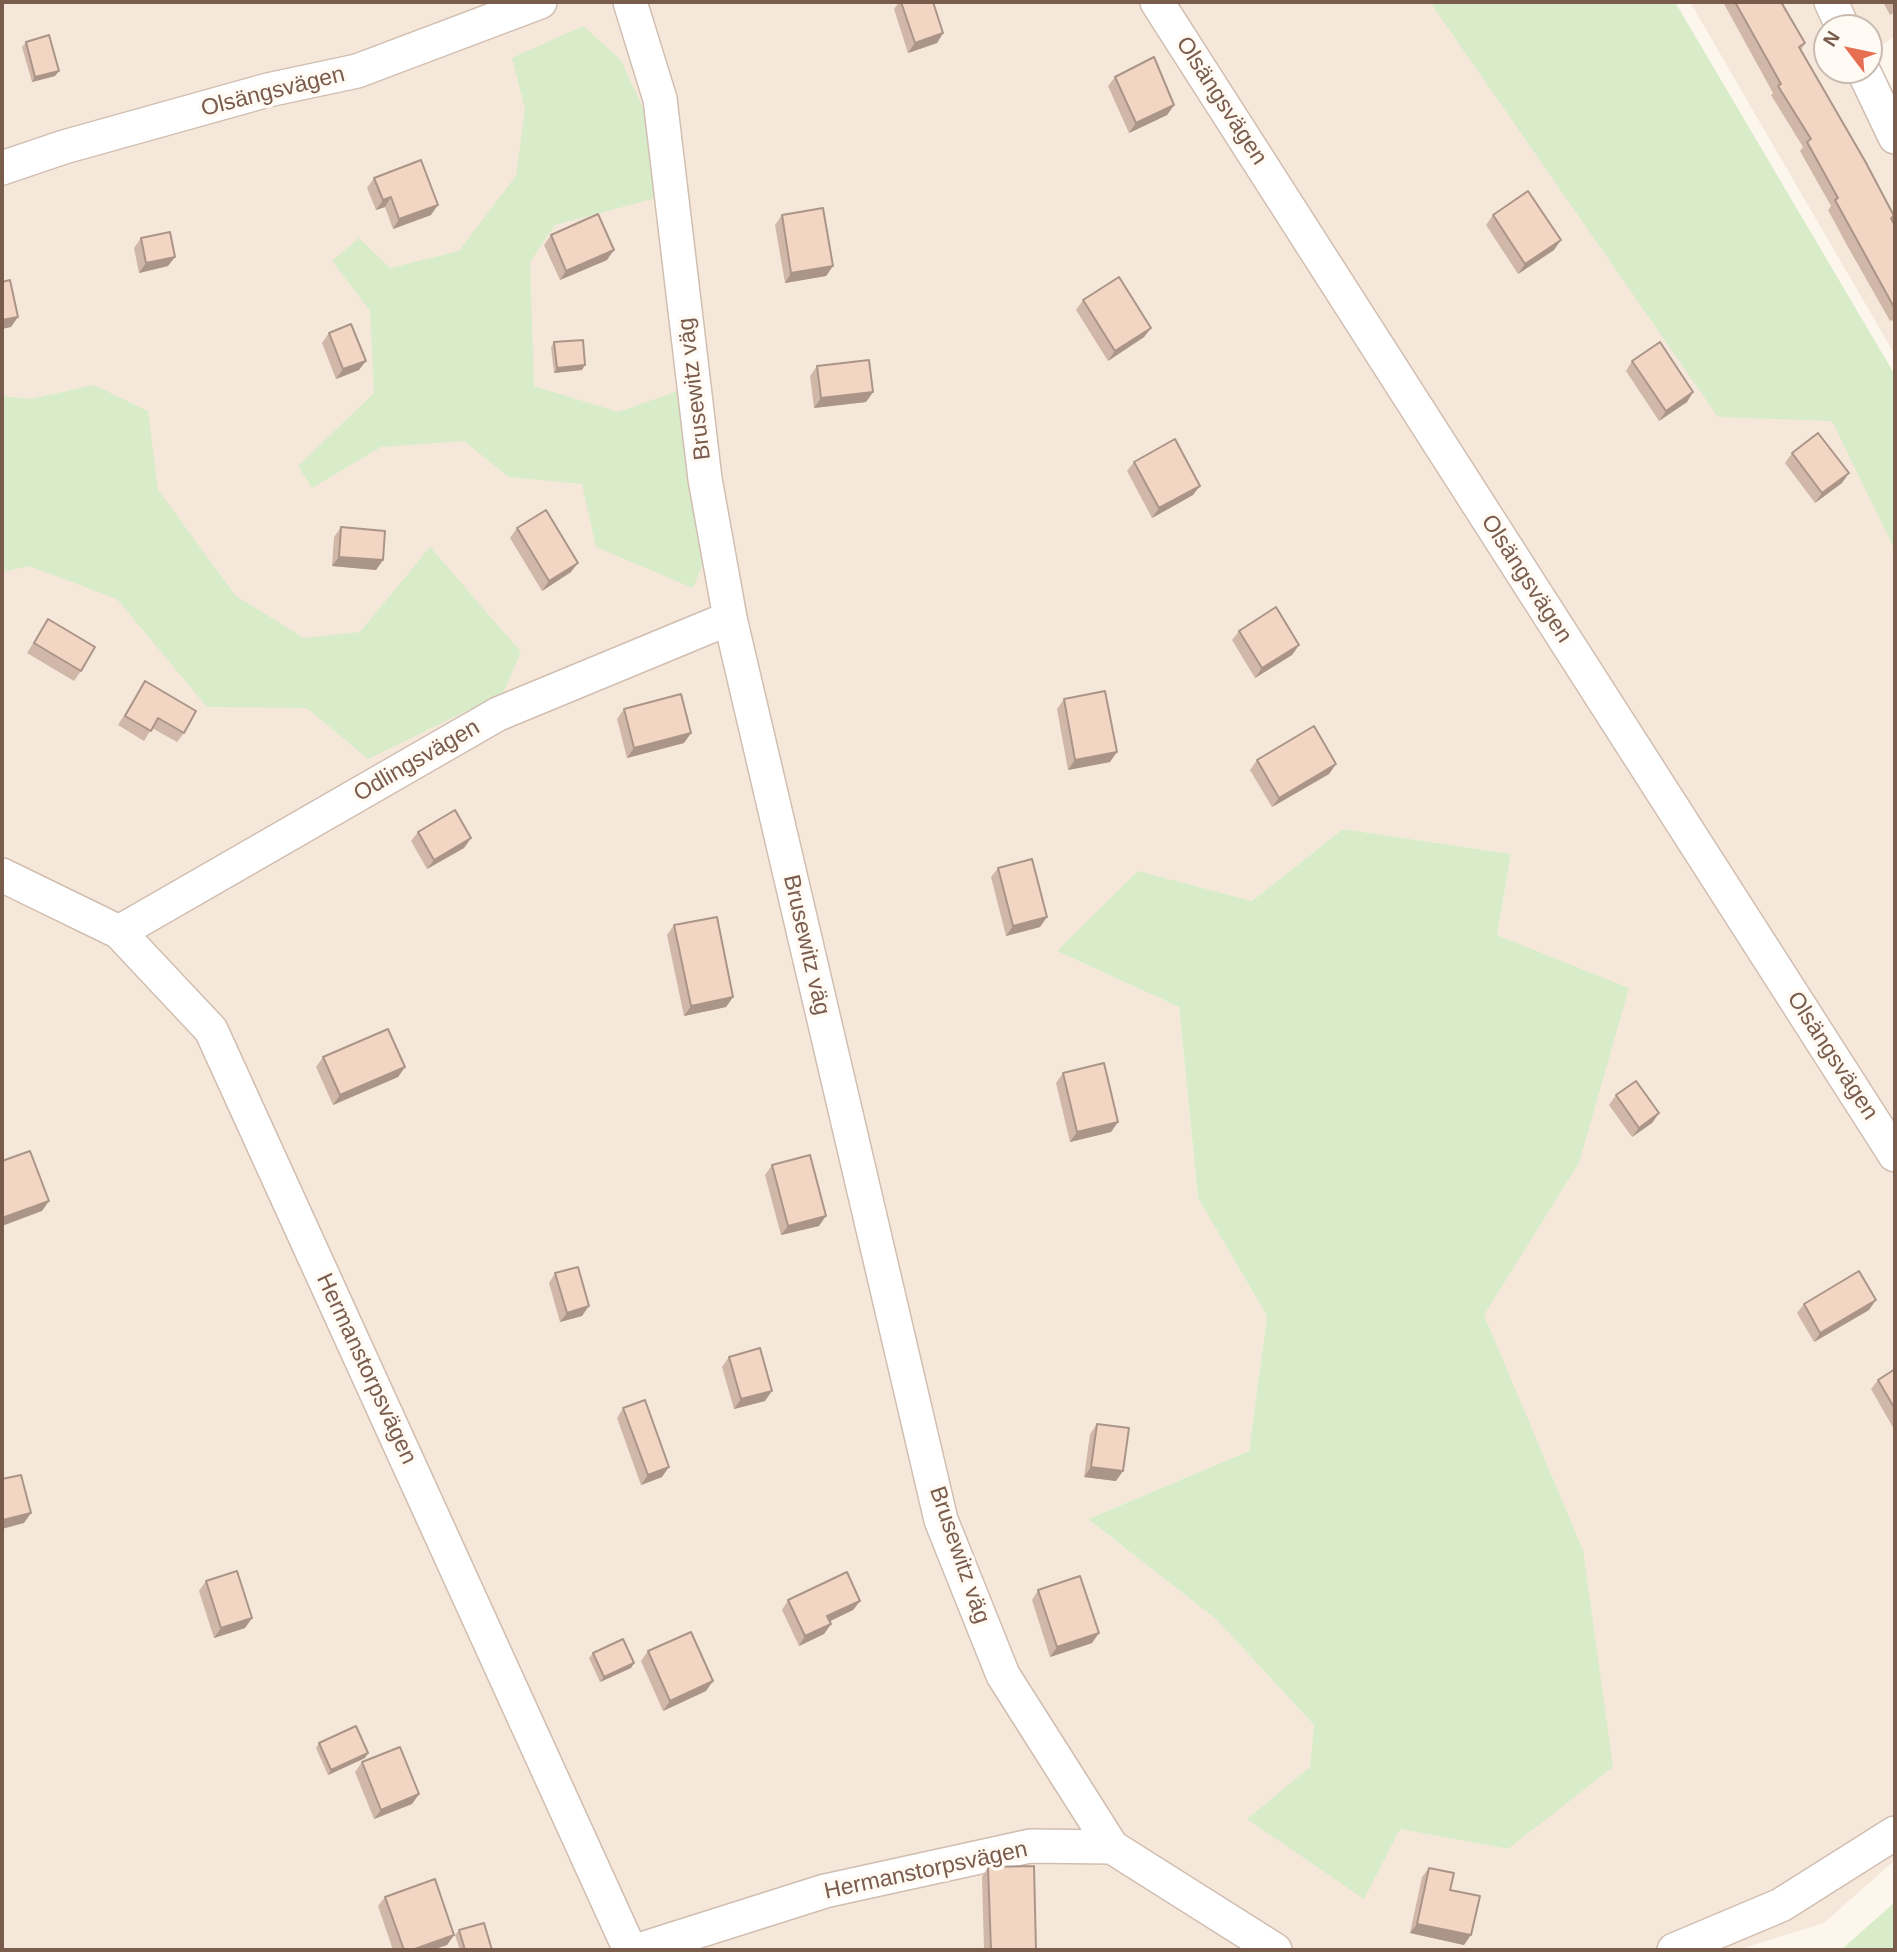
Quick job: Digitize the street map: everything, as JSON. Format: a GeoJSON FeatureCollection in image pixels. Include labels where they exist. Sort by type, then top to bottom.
{"type":"FeatureCollection","features":[{"type":"Feature","properties":{"kind":"street","name":"Olsängsvägen"},"geometry":{"type":"LineString","coordinates":[[2,168],[64,147],[268,90],[357,71],[540,2]]}},
{"type":"Feature","properties":{"kind":"street","name":"Brusewitz väg"},"geometry":{"type":"LineString","coordinates":[[630,2],[660,99],[705,479],[730,618],[942,1520],[1003,1675],[1112,1847]]}},
{"type":"Feature","properties":{"kind":"street","name":"Olsängsvägen"},"geometry":{"type":"LineString","coordinates":[[1157,2],[1895,1155]]}},
{"type":"Feature","properties":{"kind":"street"},"geometry":{"type":"LineString","coordinates":[[1870,84],[1895,137]]}},
{"type":"Feature","properties":{"kind":"street","name":"Odlingsvägen"},"geometry":{"type":"LineString","coordinates":[[119,932],[498,714],[730,618]]}},
{"type":"Feature","properties":{"kind":"street","name":"Hermanstorpsvägen"},"geometry":{"type":"LineString","coordinates":[[2,875],[119,932],[211,1030],[630,1950]]}},
{"type":"Feature","properties":{"kind":"street"},"geometry":{"type":"LineString","coordinates":[[1674,1950],[1782,1905],[1895,1833]]}},
{"type":"Feature","properties":{"kind":"street","name":"Hermanstorpsvägen"},"geometry":{"type":"LineString","coordinates":[[639,1950],[851,1885],[1030,1846],[1112,1847]]}},
{"type":"Feature","properties":{"kind":"street"},"geometry":{"type":"LineString","coordinates":[[1112,1847],[1275,1950]]}},
{"type":"Feature","properties":{"kind":"shaded area"},"geometry":{"type":"Polygon","coordinates":[[[2,2],[1457,2],[1895,465],[1895,1860],[1824,1923],[1737,1950],[2,1950],[2,2]],[[1343,829],[1252,901],[1138,872],[1057,951],[1179,1007],[1198,1198],[1267,1316],[1249,1451],[1088,1519],[1216,1619],[1314,1725],[1310,1767],[1400,1829],[1509,1849],[1583,1550],[1483,1315],[1579,1163],[1497,935],[1511,854],[1343,829]]]}},
{"type":"Feature","properties":{"kind":"shaded area"},"geometry":{"type":"Polygon","coordinates":[[[1690,2],[1895,2],[1895,36],[1883,44],[1883,14],[1813,14],[1813,84],[1883,84],[1883,73],[1895,104],[1895,355],[1690,2]]]}},
{"type":"Feature","properties":{"kind":"green space"},"geometry":{"type":"Polygon","coordinates":[[[1430,2],[1675,2],[1895,375],[1895,550],[1832,421],[1718,417],[1430,2]]]}},
{"type":"Feature","properties":{"kind":"green space"},"geometry":{"type":"Polygon","coordinates":[[[583,26],[621,60],[660,146],[656,198],[555,225],[530,262],[534,386],[618,412],[678,391],[708,550],[693,588],[596,547],[582,484],[509,477],[464,441],[381,447],[312,488],[298,466],[374,393],[370,311],[332,261],[359,238],[390,268],[459,251],[516,176],[525,109],[512,58],[583,26]]]}},
{"type":"Feature","properties":{"kind":"green space"},"geometry":{"type":"Polygon","coordinates":[[[94,385],[148,411],[158,490],[236,596],[304,638],[360,632],[430,547],[521,652],[503,693],[368,759],[307,708],[207,707],[117,599],[29,566],[2,572],[2,396],[31,399],[94,385]]]}},
{"type":"Feature","properties":{"kind":"green space"},"geometry":{"type":"Polygon","coordinates":[[[1343,829],[1511,854],[1497,935],[1629,988],[1579,1163],[1484,1315],[1583,1550],[1613,1767],[1508,1849],[1400,1829],[1364,1899],[1247,1819],[1310,1767],[1314,1725],[1216,1619],[1088,1519],[1249,1451],[1267,1316],[1198,1198],[1179,1007],[1057,951],[1138,871],[1252,901],[1343,829]]]}},
{"type":"Feature","properties":{"kind":"green space"},"geometry":{"type":"Polygon","coordinates":[[[1895,1902],[1895,1950],[1841,1950],[1895,1902]]]}},
{"type":"Feature","properties":{"kind":"building"},"geometry":{"type":"Polygon","coordinates":[[[901,2],[933,2],[943,33],[915,43],[901,2]]]}},
{"type":"Feature","properties":{"kind":"building"},"geometry":{"type":"Polygon","coordinates":[[[1735,2],[1781,2],[1805,43],[1799,47],[1813,71],[1813,84],[1820,84],[1894,216],[1891,218],[1895,226],[1895,309],[1835,200],[1838,198],[1807,142],[1811,139],[1778,86],[1781,84],[1735,2]]]}},
{"type":"Feature","properties":{"kind":"building"},"geometry":{"type":"Polygon","coordinates":[[[49,35],[59,71],[35,77],[26,42],[49,35]]]}},
{"type":"Feature","properties":{"kind":"building"},"geometry":{"type":"Polygon","coordinates":[[[1154,57],[1174,105],[1136,123],[1115,77],[1154,57]]]}},
{"type":"Feature","properties":{"kind":"building"},"geometry":{"type":"Polygon","coordinates":[[[421,160],[438,205],[399,219],[391,197],[383,200],[374,178],[421,160]]]}},
{"type":"Feature","properties":{"kind":"building"},"geometry":{"type":"Polygon","coordinates":[[[1528,191],[1561,240],[1525,264],[1493,215],[1528,191]]]}},
{"type":"Feature","properties":{"kind":"building"},"geometry":{"type":"Polygon","coordinates":[[[823,208],[833,266],[791,273],[782,215],[823,208]]]}},
{"type":"Feature","properties":{"kind":"building"},"geometry":{"type":"Polygon","coordinates":[[[598,214],[614,250],[566,271],[551,235],[598,214]]]}},
{"type":"Feature","properties":{"kind":"building"},"geometry":{"type":"Polygon","coordinates":[[[170,232],[175,257],[146,263],[141,238],[170,232]]]}},
{"type":"Feature","properties":{"kind":"building"},"geometry":{"type":"Polygon","coordinates":[[[1119,277],[1151,328],[1115,351],[1083,300],[1119,277]]]}},
{"type":"Feature","properties":{"kind":"building"},"geometry":{"type":"Polygon","coordinates":[[[10,280],[18,317],[2,320],[2,282],[10,280]]]}},
{"type":"Feature","properties":{"kind":"building"},"geometry":{"type":"Polygon","coordinates":[[[351,324],[366,361],[343,369],[329,333],[351,324]]]}},
{"type":"Feature","properties":{"kind":"building"},"geometry":{"type":"Polygon","coordinates":[[[583,340],[585,365],[557,368],[554,342],[583,340]]]}},
{"type":"Feature","properties":{"kind":"building"},"geometry":{"type":"Polygon","coordinates":[[[1660,342],[1693,392],[1666,411],[1632,361],[1660,342]]]}},
{"type":"Feature","properties":{"kind":"building"},"geometry":{"type":"Polygon","coordinates":[[[869,360],[873,392],[821,398],[817,366],[869,360]]]}},
{"type":"Feature","properties":{"kind":"building"},"geometry":{"type":"Polygon","coordinates":[[[1818,433],[1849,473],[1822,493],[1792,453],[1818,433]]]}},
{"type":"Feature","properties":{"kind":"building"},"geometry":{"type":"Polygon","coordinates":[[[1175,439],[1200,486],[1159,508],[1134,462],[1175,439]]]}},
{"type":"Feature","properties":{"kind":"building"},"geometry":{"type":"Polygon","coordinates":[[[546,510],[578,563],[549,581],[517,528],[546,510]]]}},
{"type":"Feature","properties":{"kind":"building"},"geometry":{"type":"Polygon","coordinates":[[[341,527],[385,531],[383,560],[339,557],[341,527]]]}},
{"type":"Feature","properties":{"kind":"building"},"geometry":{"type":"Polygon","coordinates":[[[1276,607],[1299,645],[1262,668],[1239,631],[1276,607]]]}},
{"type":"Feature","properties":{"kind":"building"},"geometry":{"type":"Polygon","coordinates":[[[48,619],[95,647],[81,671],[34,643],[48,619]]]}},
{"type":"Feature","properties":{"kind":"building"},"geometry":{"type":"Polygon","coordinates":[[[145,681],[196,711],[184,733],[158,718],[151,731],[125,716],[145,681]]]}},
{"type":"Feature","properties":{"kind":"building"},"geometry":{"type":"Polygon","coordinates":[[[1105,691],[1117,752],[1075,760],[1064,699],[1105,691]]]}},
{"type":"Feature","properties":{"kind":"building"},"geometry":{"type":"Polygon","coordinates":[[[681,694],[691,733],[634,748],[624,709],[681,694]]]}},
{"type":"Feature","properties":{"kind":"building"},"geometry":{"type":"Polygon","coordinates":[[[1314,726],[1336,764],[1279,798],[1257,760],[1314,726]]]}},
{"type":"Feature","properties":{"kind":"building"},"geometry":{"type":"Polygon","coordinates":[[[455,810],[471,838],[434,860],[418,832],[455,810]]]}},
{"type":"Feature","properties":{"kind":"building"},"geometry":{"type":"Polygon","coordinates":[[[1032,859],[1047,917],[1013,926],[998,868],[1032,859]]]}},
{"type":"Feature","properties":{"kind":"building"},"geometry":{"type":"Polygon","coordinates":[[[717,917],[733,997],[691,1006],[674,925],[717,917]]]}},
{"type":"Feature","properties":{"kind":"building"},"geometry":{"type":"Polygon","coordinates":[[[388,1029],[405,1067],[340,1095],[323,1057],[388,1029]]]}},
{"type":"Feature","properties":{"kind":"building"},"geometry":{"type":"Polygon","coordinates":[[[1104,1063],[1118,1122],[1077,1132],[1063,1073],[1104,1063]]]}},
{"type":"Feature","properties":{"kind":"building"},"geometry":{"type":"Polygon","coordinates":[[[1636,1081],[1659,1113],[1639,1128],[1616,1095],[1636,1081]]]}},
{"type":"Feature","properties":{"kind":"building"},"geometry":{"type":"Polygon","coordinates":[[[30,1151],[49,1201],[2,1218],[2,1161],[30,1151]]]}},
{"type":"Feature","properties":{"kind":"building"},"geometry":{"type":"Polygon","coordinates":[[[810,1155],[826,1216],[788,1226],[772,1165],[810,1155]]]}},
{"type":"Feature","properties":{"kind":"building"},"geometry":{"type":"Polygon","coordinates":[[[578,1267],[589,1306],[567,1313],[555,1273],[578,1267]]]}},
{"type":"Feature","properties":{"kind":"building"},"geometry":{"type":"Polygon","coordinates":[[[1859,1271],[1876,1300],[1820,1333],[1804,1304],[1859,1271]]]}},
{"type":"Feature","properties":{"kind":"building"},"geometry":{"type":"Polygon","coordinates":[[[760,1348],[772,1391],[741,1399],[729,1357],[760,1348]]]}},
{"type":"Feature","properties":{"kind":"building"},"geometry":{"type":"Polygon","coordinates":[[[1895,1369],[1895,1409],[1878,1380],[1895,1369]]]}},
{"type":"Feature","properties":{"kind":"building"},"geometry":{"type":"Polygon","coordinates":[[[645,1400],[669,1467],[648,1475],[623,1408],[645,1400]]]}},
{"type":"Feature","properties":{"kind":"building"},"geometry":{"type":"Polygon","coordinates":[[[1097,1424],[1129,1428],[1123,1471],[1091,1467],[1097,1424]]]}},
{"type":"Feature","properties":{"kind":"building"},"geometry":{"type":"Polygon","coordinates":[[[21,1475],[31,1513],[3,1520],[2,1479],[21,1475]]]}},
{"type":"Feature","properties":{"kind":"building"},"geometry":{"type":"Polygon","coordinates":[[[237,1571],[252,1618],[221,1628],[206,1581],[237,1571]]]}},
{"type":"Feature","properties":{"kind":"building"},"geometry":{"type":"Polygon","coordinates":[[[847,1572],[860,1601],[827,1616],[831,1624],[805,1636],[788,1600],[847,1572]]]}},
{"type":"Feature","properties":{"kind":"building"},"geometry":{"type":"Polygon","coordinates":[[[1080,1576],[1099,1633],[1057,1647],[1038,1590],[1080,1576]]]}},
{"type":"Feature","properties":{"kind":"building"},"geometry":{"type":"Polygon","coordinates":[[[691,1632],[713,1681],[670,1701],[648,1651],[691,1632]]]}},
{"type":"Feature","properties":{"kind":"building"},"geometry":{"type":"Polygon","coordinates":[[[623,1639],[634,1663],[604,1677],[593,1653],[623,1639]]]}},
{"type":"Feature","properties":{"kind":"building"},"geometry":{"type":"Polygon","coordinates":[[[356,1726],[368,1753],[331,1770],[319,1743],[356,1726]]]}},
{"type":"Feature","properties":{"kind":"building"},"geometry":{"type":"Polygon","coordinates":[[[400,1747],[419,1794],[381,1810],[362,1762],[400,1747]]]}},
{"type":"Feature","properties":{"kind":"building"},"geometry":{"type":"Polygon","coordinates":[[[1034,1866],[1036,1950],[991,1950],[988,1867],[1034,1866]]]}},
{"type":"Feature","properties":{"kind":"building"},"geometry":{"type":"Polygon","coordinates":[[[1429,1868],[1454,1873],[1450,1890],[1480,1896],[1471,1935],[1417,1924],[1429,1868]]]}},
{"type":"Feature","properties":{"kind":"building"},"geometry":{"type":"Polygon","coordinates":[[[435,1879],[454,1935],[412,1950],[404,1950],[385,1897],[435,1879]]]}},
{"type":"Feature","properties":{"kind":"building"},"geometry":{"type":"Polygon","coordinates":[[[484,1923],[492,1950],[465,1950],[459,1930],[484,1923]]]}}]}
